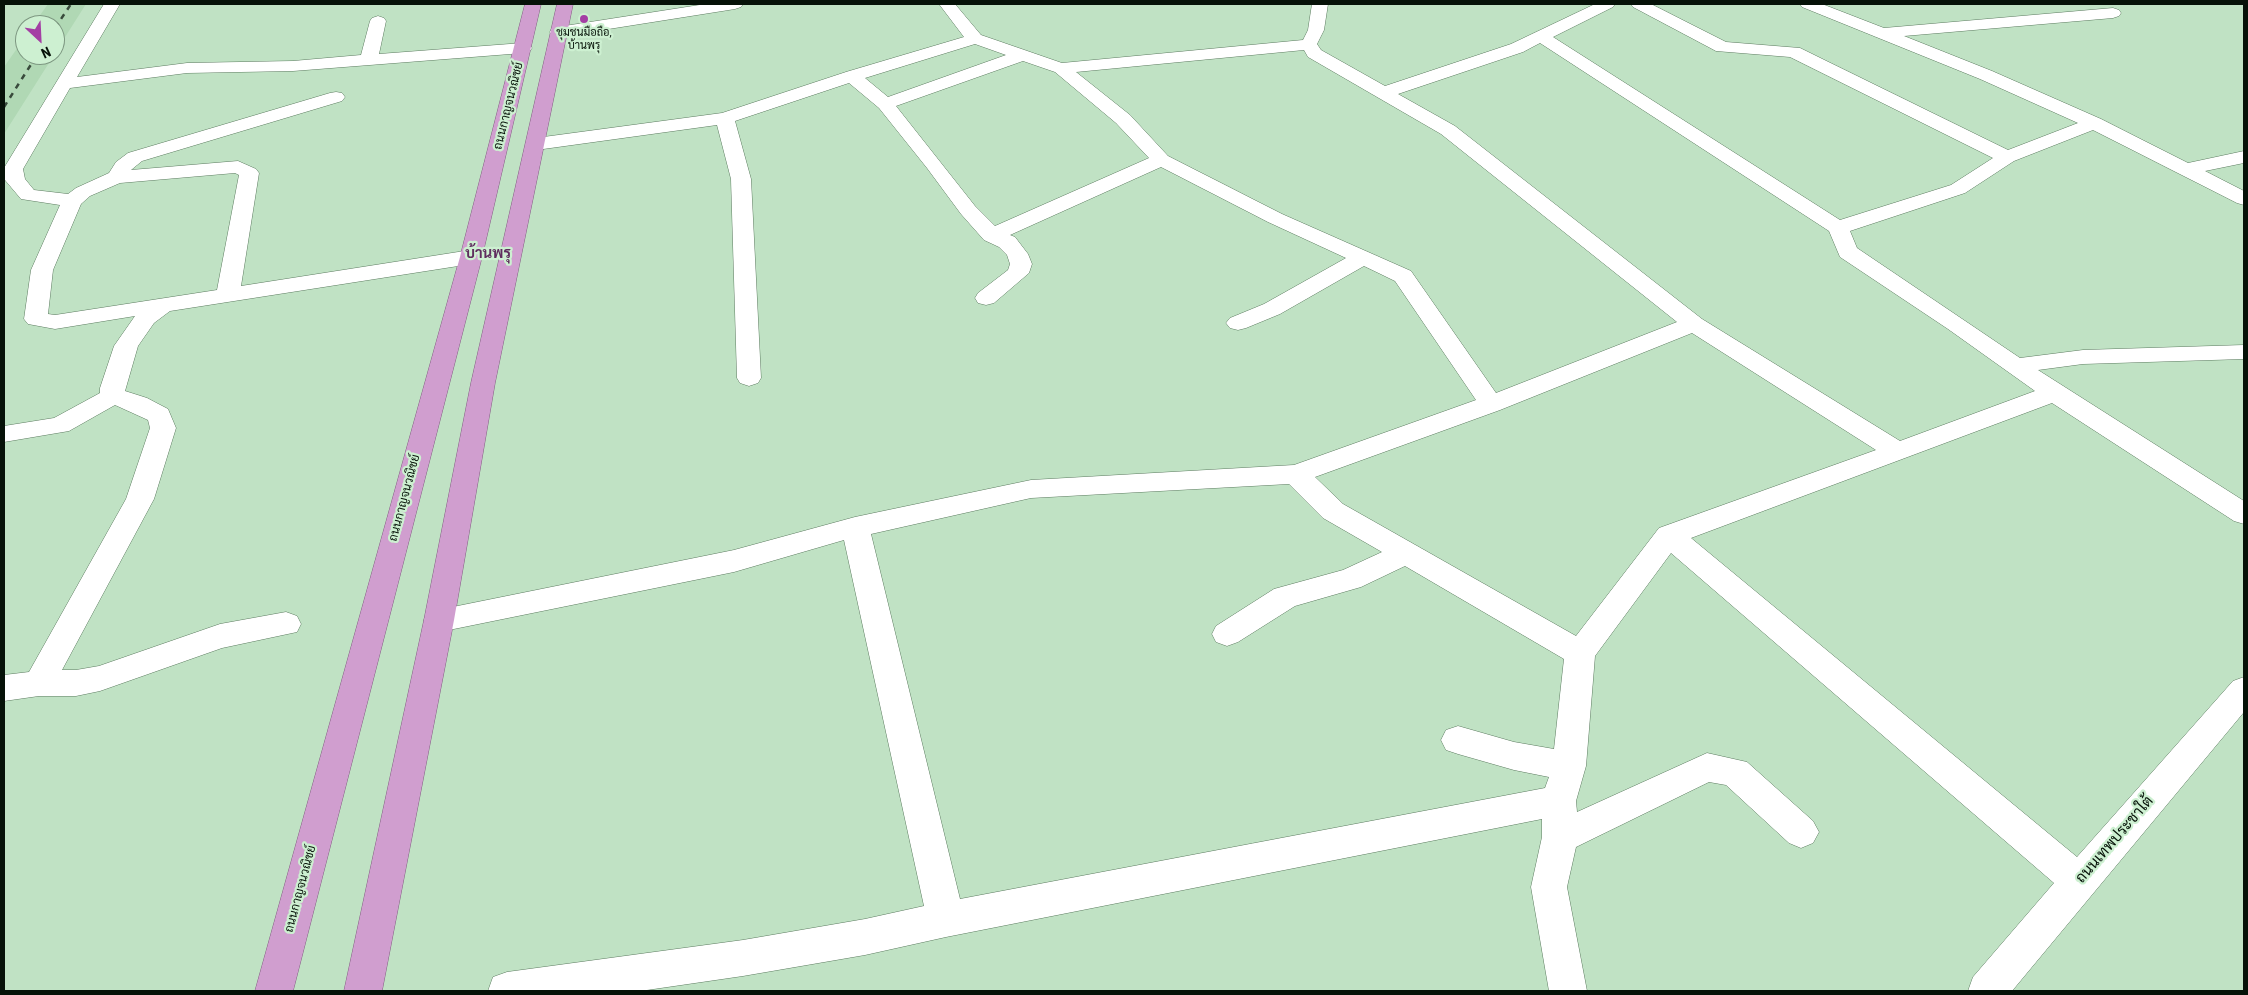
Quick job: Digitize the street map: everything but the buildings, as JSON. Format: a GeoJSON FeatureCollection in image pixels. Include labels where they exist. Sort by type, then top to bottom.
{"type":"FeatureCollection","features":[{"type":"Feature","properties":{"kind":"highway","name":"ถนนกาญจนวณิชย์"},"geometry":{"type":"LineString","coordinates":[[274,991],[471,257],[534,4]]}},
{"type":"Feature","properties":{"kind":"highway"},"geometry":{"type":"LineString","coordinates":[[363,991],[439,620],[483,383],[565,4]]}},
{"type":"Feature","properties":{"kind":"street"},"geometry":{"type":"LineString","coordinates":[[72,201],[28,195],[15,180],[13,169],[112,4]]}},
{"type":"Feature","properties":{"kind":"street"},"geometry":{"type":"LineString","coordinates":[[558,32],[735,4]]}},
{"type":"Feature","properties":{"kind":"street"},"geometry":{"type":"LineString","coordinates":[[947,4],[975,40],[1061,68],[1309,44]]}},
{"type":"Feature","properties":{"kind":"street"},"geometry":{"type":"LineString","coordinates":[[1309,44],[1316,30],[1320,4]]}},
{"type":"Feature","properties":{"kind":"street"},"geometry":{"type":"LineString","coordinates":[[1385,92],[1517,48],[1607,4]]}},
{"type":"Feature","properties":{"kind":"street"},"geometry":{"type":"LineString","coordinates":[[1639,4],[1722,46],[1794,52],[2007,157]]}},
{"type":"Feature","properties":{"kind":"street"},"geometry":{"type":"LineString","coordinates":[[1808,4],[1986,75],[2094,123],[2244,199]]}},
{"type":"Feature","properties":{"kind":"street"},"geometry":{"type":"LineString","coordinates":[[1998,8],[2020,21]]}},
{"type":"Feature","properties":{"kind":"street"},"geometry":{"type":"LineString","coordinates":[[1880,33],[2113,13]]}},
{"type":"Feature","properties":{"kind":"street"},"geometry":{"type":"LineString","coordinates":[[369,60],[378,21]]}},
{"type":"Feature","properties":{"kind":"street"},"geometry":{"type":"LineString","coordinates":[[1541,37],[1838,228],[1848,252],[1956,324],[2054,394],[2244,514]]}},
{"type":"Feature","properties":{"kind":"street"},"geometry":{"type":"LineString","coordinates":[[536,144],[725,118],[852,76],[975,40]]}},
{"type":"Feature","properties":{"kind":"street"},"geometry":{"type":"LineString","coordinates":[[1309,44],[1314,53],[1385,92],[1448,130],[1694,324],[1898,452]]}},
{"type":"Feature","properties":{"kind":"street"},"geometry":{"type":"LineString","coordinates":[[63,84],[171,70],[292,66],[523,48]]}},
{"type":"Feature","properties":{"kind":"street"},"geometry":{"type":"LineString","coordinates":[[884,104],[1020,56]]}},
{"type":"Feature","properties":{"kind":"street"},"geometry":{"type":"LineString","coordinates":[[1061,68],[1123,119],[1161,160],[1276,218],[1403,276],[1491,404]]}},
{"type":"Feature","properties":{"kind":"street"},"geometry":{"type":"LineString","coordinates":[[852,76],[884,104],[934,164],[968,210],[992,235],[1007,242],[1017,254],[1021,264],[1018,273],[986,298]]}},
{"type":"Feature","properties":{"kind":"street"},"geometry":{"type":"LineString","coordinates":[[116,177],[123,166],[135,157],[336,97]]}},
{"type":"Feature","properties":{"kind":"street"},"geometry":{"type":"LineString","coordinates":[[725,118],[740,179],[750,378]]}},
{"type":"Feature","properties":{"kind":"street"},"geometry":{"type":"LineString","coordinates":[[1838,228],[1958,189],[2007,157],[2094,123]]}},
{"type":"Feature","properties":{"kind":"street"},"geometry":{"type":"LineString","coordinates":[[2187,169],[2244,157]]}},
{"type":"Feature","properties":{"kind":"street"},"geometry":{"type":"LineString","coordinates":[[992,235],[1161,160]]}},
{"type":"Feature","properties":{"kind":"street"},"geometry":{"type":"LineString","coordinates":[[228,294],[249,173],[238,167],[116,177],[83,192],[72,201],[42,270],[36,319],[55,322],[471,257]]}},
{"type":"Feature","properties":{"kind":"street"},"geometry":{"type":"LineString","coordinates":[[1238,323],[1272,308],[1364,257]]}},
{"type":"Feature","properties":{"kind":"street"},"geometry":{"type":"LineString","coordinates":[[113,396],[112,388],[126,346],[146,318],[165,304]]}},
{"type":"Feature","properties":{"kind":"street"},"geometry":{"type":"LineString","coordinates":[[439,620],[734,561],[855,527],[1031,488],[1296,474],[1491,404],[1694,324]]}},
{"type":"Feature","properties":{"kind":"street"},"geometry":{"type":"LineString","coordinates":[[2015,366],[2083,357],[2244,352]]}},
{"type":"Feature","properties":{"kind":"street"},"geometry":{"type":"LineString","coordinates":[[1568,991],[1549,887],[1560,837],[1560,801],[1569,766],[1580,653],[1669,535],[2054,394]]}},
{"type":"Feature","properties":{"kind":"street"},"geometry":{"type":"LineString","coordinates":[[4,434],[60,425],[113,396],[138,404],[159,415],[163,428],[140,499],[39,683]]}},
{"type":"Feature","properties":{"kind":"street"},"geometry":{"type":"LineString","coordinates":[[1296,474],[1334,511],[1580,653]]}},
{"type":"Feature","properties":{"kind":"street"},"geometry":{"type":"LineString","coordinates":[[855,527],[946,919]]}},
{"type":"Feature","properties":{"kind":"street"},"geometry":{"type":"LineString","coordinates":[[1669,535],[2079,881]]}},
{"type":"Feature","properties":{"kind":"street"},"geometry":{"type":"LineString","coordinates":[[1227,634],[1285,597],[1351,579],[1384,565],[1405,552]]}},
{"type":"Feature","properties":{"kind":"street"},"geometry":{"type":"LineString","coordinates":[[4,688],[39,683],[76,683],[100,678],[220,636],[286,624]]}},
{"type":"Feature","properties":{"kind":"street","name":"ถนนเทพประชาใต้"},"geometry":{"type":"LineString","coordinates":[[1987,991],[2244,690]]}},
{"type":"Feature","properties":{"kind":"street"},"geometry":{"type":"LineString","coordinates":[[1458,740],[1514,756],[1569,766]]}},
{"type":"Feature","properties":{"kind":"street"},"geometry":{"type":"LineString","coordinates":[[1560,837],[1707,767],[1735,772],[1801,832]]}},
{"type":"Feature","properties":{"kind":"street"},"geometry":{"type":"LineString","coordinates":[[507,991],[743,958],[865,937],[1406,818],[1560,801]]}},
{"type":"Feature","properties":{"kind":"shaded area"},"geometry":{"type":"Polygon","coordinates":[[[48,4],[86,4],[65,37],[65,15],[40,15],[48,4]]]}},
{"type":"Feature","properties":{"kind":"shaded area"},"geometry":{"type":"Polygon","coordinates":[[[15,51],[15,65],[48,65],[4,134],[4,67],[15,51]]]}},
{"type":"Feature","properties":{"kind":"railway"},"geometry":{"type":"LineString","coordinates":[[64,15],[71,4]]}},
{"type":"Feature","properties":{"kind":"railway"},"geometry":{"type":"LineString","coordinates":[[4,107],[31,65]]}},
{"type":"Feature","properties":{"kind":"place","name":"ชุมชนมือถือ, บ้านพรุ"},"geometry":{"type":"Point","coordinates":[584,19]}},
{"type":"Feature","properties":{"kind":"district","name":"บ้านพรุ"},"geometry":{"type":"Point","coordinates":[488,254]}}]}
